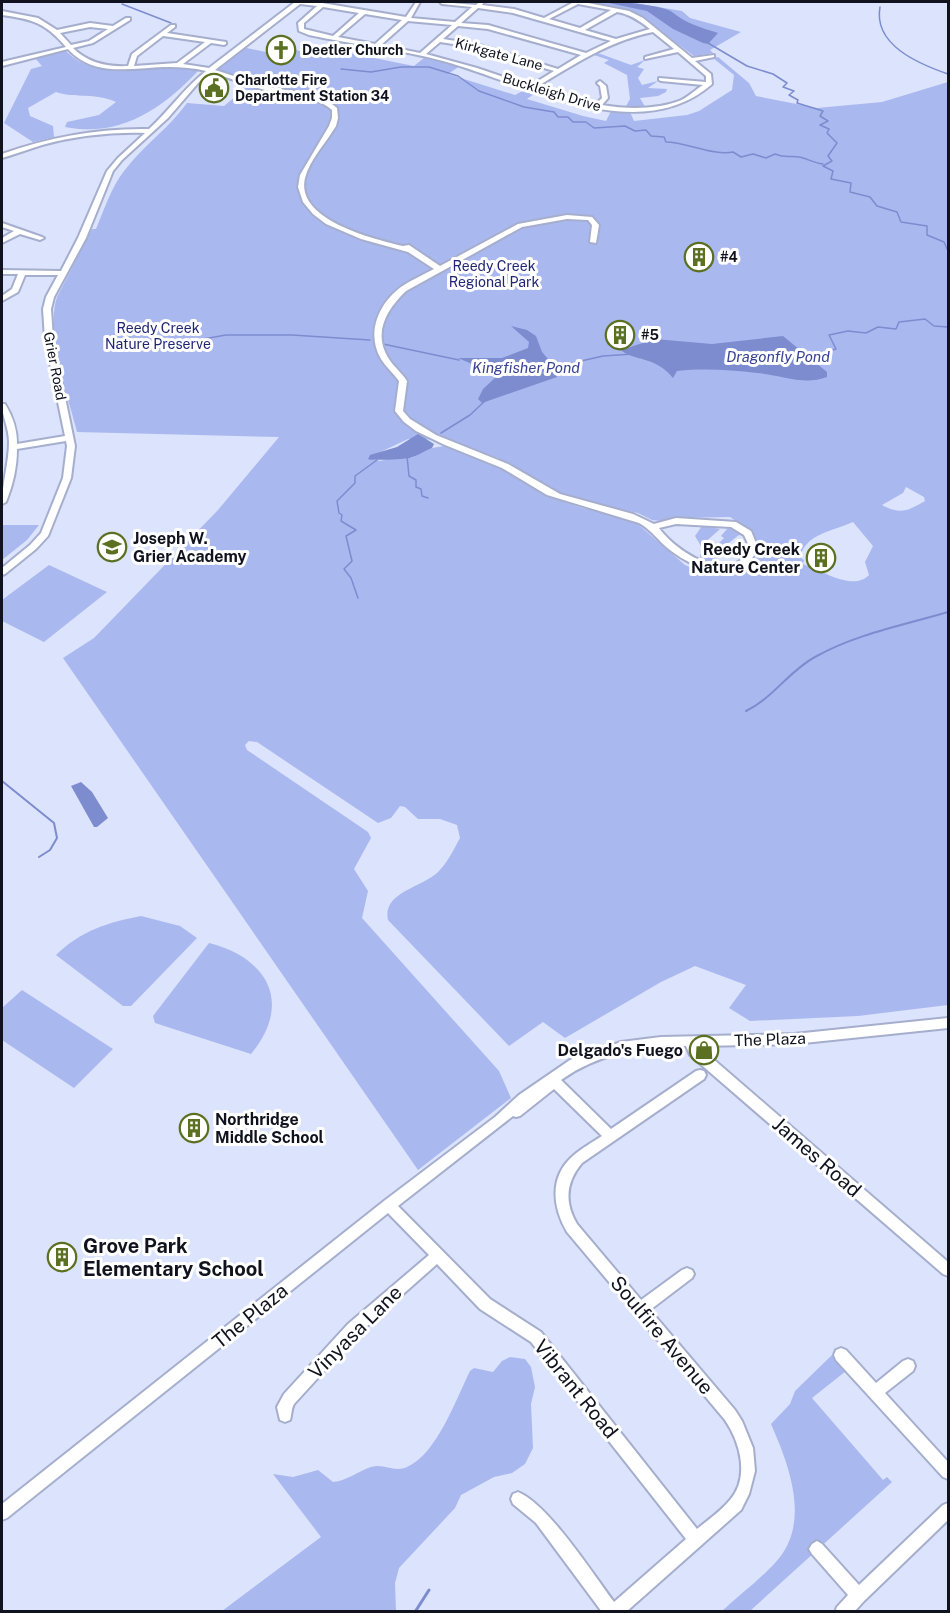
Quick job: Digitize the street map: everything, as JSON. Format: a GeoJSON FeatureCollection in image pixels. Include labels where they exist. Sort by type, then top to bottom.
{"type":"FeatureCollection","features":[{"type":"Feature","properties":{"kind":"street"},"geometry":{"type":"LineString","coordinates":[[299,2],[407,19],[502,30],[587,55]]}},
{"type":"Feature","properties":{"kind":"street","name":"Grier Road"},"geometry":{"type":"LineString","coordinates":[[2,572],[33,547],[50,525],[71,466],[69,438],[47,318],[50,297],[64,273],[113,166],[152,131],[189,89],[211,69],[299,2]]}},
{"type":"Feature","properties":{"kind":"street"},"geometry":{"type":"LineString","coordinates":[[375,47],[407,19],[418,2]]}},
{"type":"Feature","properties":{"kind":"street"},"geometry":{"type":"LineString","coordinates":[[442,2],[480,4],[617,41]]}},
{"type":"Feature","properties":{"kind":"street"},"geometry":{"type":"LineString","coordinates":[[544,20],[577,2],[616,10],[641,19],[709,75],[710,84],[661,79]]}},
{"type":"Feature","properties":{"kind":"street"},"geometry":{"type":"LineString","coordinates":[[421,55],[480,4]]}},
{"type":"Feature","properties":{"kind":"street","name":"Buckleigh Drive"},"geometry":{"type":"LineString","coordinates":[[322,5],[301,23],[300,28],[311,34],[333,39],[421,55],[596,107],[624,110],[673,106],[710,84]]}},
{"type":"Feature","properties":{"kind":"street"},"geometry":{"type":"LineString","coordinates":[[581,30],[616,10]]}},
{"type":"Feature","properties":{"kind":"street"},"geometry":{"type":"LineString","coordinates":[[333,39],[364,12]]}},
{"type":"Feature","properties":{"kind":"street"},"geometry":{"type":"LineString","coordinates":[[2,13],[38,20],[54,32],[83,61],[105,67],[130,68],[179,64],[211,69],[262,87],[315,97],[334,109],[335,121],[305,171],[301,186],[307,202],[324,217],[356,237],[410,250],[439,269]]}},
{"type":"Feature","properties":{"kind":"street"},"geometry":{"type":"LineString","coordinates":[[2,64],[13,59],[91,42],[128,19]]}},
{"type":"Feature","properties":{"kind":"street"},"geometry":{"type":"LineString","coordinates":[[54,32],[90,25],[115,28]]}},
{"type":"Feature","properties":{"kind":"street"},"geometry":{"type":"LineString","coordinates":[[130,68],[134,55],[173,26]]}},
{"type":"Feature","properties":{"kind":"street"},"geometry":{"type":"LineString","coordinates":[[532,87],[587,55],[631,35],[654,30]]}},
{"type":"Feature","properties":{"kind":"street"},"geometry":{"type":"LineString","coordinates":[[162,34],[224,43]]}},
{"type":"Feature","properties":{"kind":"street","name":"Kirkgate Lane"},"geometry":{"type":"LineString","coordinates":[[439,40],[471,44],[559,70]]}},
{"type":"Feature","properties":{"kind":"street"},"geometry":{"type":"LineString","coordinates":[[179,64],[210,41]]}},
{"type":"Feature","properties":{"kind":"street"},"geometry":{"type":"LineString","coordinates":[[647,58],[679,50]]}},
{"type":"Feature","properties":{"kind":"street"},"geometry":{"type":"LineString","coordinates":[[2,54],[13,59]]}},
{"type":"Feature","properties":{"kind":"street"},"geometry":{"type":"LineString","coordinates":[[690,60],[712,56]]}},
{"type":"Feature","properties":{"kind":"street"},"geometry":{"type":"LineString","coordinates":[[596,107],[605,98],[603,86],[600,83]]}},
{"type":"Feature","properties":{"kind":"street"},"geometry":{"type":"LineString","coordinates":[[2,156],[68,136],[135,130],[152,131]]}},
{"type":"Feature","properties":{"kind":"street"},"geometry":{"type":"LineString","coordinates":[[135,130],[142,133],[144,138]]}},
{"type":"Feature","properties":{"kind":"street"},"geometry":{"type":"LineString","coordinates":[[594,242],[596,225],[590,218],[567,217],[520,225],[403,289],[389,301],[379,318],[378,346],[403,381],[400,405],[402,415],[440,439],[507,467],[555,495],[636,518],[653,527],[677,552],[708,567],[737,565],[749,557],[754,548],[748,532],[733,525],[676,521],[653,527]]}},
{"type":"Feature","properties":{"kind":"street"},"geometry":{"type":"LineString","coordinates":[[2,225],[40,238]]}},
{"type":"Feature","properties":{"kind":"street"},"geometry":{"type":"LineString","coordinates":[[2,241],[20,231]]}},
{"type":"Feature","properties":{"kind":"street"},"geometry":{"type":"LineString","coordinates":[[2,272],[64,273]]}},
{"type":"Feature","properties":{"kind":"street"},"geometry":{"type":"LineString","coordinates":[[2,299],[15,290],[23,272]]}},
{"type":"Feature","properties":{"kind":"street"},"geometry":{"type":"LineString","coordinates":[[2,406],[7,413],[13,447],[13,468],[2,502]]}},
{"type":"Feature","properties":{"kind":"street"},"geometry":{"type":"LineString","coordinates":[[13,447],[69,438]]}},
{"type":"Feature","properties":{"kind":"street"},"geometry":{"type":"LineString","coordinates":[[2,468],[13,468]]}},
{"type":"Feature","properties":{"kind":"street","name":"The Plaza"},"geometry":{"type":"LineString","coordinates":[[2,1513],[389,1205],[500,1121],[552,1077],[581,1060],[634,1045],[830,1036],[948,1023]]}},
{"type":"Feature","properties":{"kind":"street","name":"James Road"},"geometry":{"type":"LineString","coordinates":[[689,1041],[694,1051],[948,1270]]}},
{"type":"Feature","properties":{"kind":"street","name":"The Plaza"},"geometry":{"type":"LineString","coordinates":[[500,1121],[528,1105],[593,1057]]}},
{"type":"Feature","properties":{"kind":"street","name":"Soulfire Avenue"},"geometry":{"type":"LineString","coordinates":[[613,1611],[740,1498],[749,1468],[746,1444],[730,1415],[572,1228],[562,1204],[562,1185],[570,1168],[578,1159],[700,1075]]}},
{"type":"Feature","properties":{"kind":"street"},"geometry":{"type":"LineString","coordinates":[[556,1083],[610,1137]]}},
{"type":"Feature","properties":{"kind":"street","name":"Vibrant Road"},"geometry":{"type":"LineString","coordinates":[[389,1205],[485,1304],[536,1337],[696,1539]]}},
{"type":"Feature","properties":{"kind":"street","name":"Vinyasa Lane"},"geometry":{"type":"LineString","coordinates":[[285,1415],[285,1407],[289,1399],[353,1329],[437,1256]]}},
{"type":"Feature","properties":{"kind":"street"},"geometry":{"type":"LineString","coordinates":[[640,1309],[687,1274]]}},
{"type":"Feature","properties":{"kind":"street"},"geometry":{"type":"LineString","coordinates":[[841,1355],[948,1472]]}},
{"type":"Feature","properties":{"kind":"street"},"geometry":{"type":"LineString","coordinates":[[875,1392],[908,1366]]}},
{"type":"Feature","properties":{"kind":"street"},"geometry":{"type":"LineString","coordinates":[[518,1499],[536,1512],[613,1611]]}},
{"type":"Feature","properties":{"kind":"street"},"geometry":{"type":"LineString","coordinates":[[843,1611],[948,1510]]}},
{"type":"Feature","properties":{"kind":"street"},"geometry":{"type":"LineString","coordinates":[[817,1549],[859,1596]]}},
{"type":"Feature","properties":{"kind":"green space"},"geometry":{"type":"Polygon","coordinates":[[[586,2],[628,2],[682,11],[690,18],[741,32],[710,50],[713,53],[694,56],[639,15],[586,2]]]}},
{"type":"Feature","properties":{"kind":"green space"},"geometry":{"type":"Polygon","coordinates":[[[314,46],[414,66],[424,58],[460,66],[448,74],[515,95],[528,88],[538,91],[527,99],[606,121],[611,111],[630,112],[634,121],[687,115],[699,111],[732,90],[734,75],[713,58],[718,57],[749,83],[756,96],[817,108],[882,102],[948,82],[948,1005],[858,1016],[750,1021],[729,1008],[746,985],[695,966],[661,982],[565,1038],[543,1022],[509,1046],[388,920],[388,911],[396,897],[430,878],[444,865],[460,838],[457,825],[440,819],[418,819],[405,807],[400,806],[391,818],[378,823],[257,742],[249,741],[245,745],[247,750],[368,832],[371,838],[354,869],[368,891],[362,918],[499,1071],[511,1098],[418,1170],[63,658],[94,638],[218,510],[279,437],[77,432],[56,346],[54,312],[57,297],[92,229],[96,229],[115,185],[131,162],[187,103],[224,106],[236,96],[241,83],[213,73],[242,47],[285,56],[294,50],[308,52],[314,46]],[[408,439],[368,458],[380,461],[395,457],[411,458],[432,448],[445,446],[495,464],[550,497],[582,508],[632,519],[685,565],[704,573],[735,572],[745,568],[757,557],[753,555],[757,543],[753,532],[730,517],[677,518],[661,521],[652,520],[638,513],[576,500],[555,492],[498,458],[449,440],[408,439]],[[906,487],[903,493],[882,505],[899,511],[925,501],[924,497],[906,487]],[[853,522],[814,538],[803,549],[800,557],[804,560],[803,564],[846,581],[862,580],[869,575],[865,562],[873,546],[853,522]]]}},
{"type":"Feature","properties":{"kind":"green space"},"geometry":{"type":"Polygon","coordinates":[[[64,50],[80,62],[97,67],[126,69],[170,67],[198,71],[155,108],[122,124],[104,128],[65,127],[67,122],[99,115],[116,102],[100,97],[56,92],[28,108],[30,116],[53,126],[54,137],[33,142],[4,123],[31,69],[42,66],[33,56],[64,50]]]}},
{"type":"Feature","properties":{"kind":"green space"},"geometry":{"type":"Polygon","coordinates":[[[598,53],[631,65],[645,60],[637,67],[644,69],[638,78],[642,85],[658,81],[648,88],[667,89],[666,92],[658,96],[640,98],[645,107],[625,108],[630,99],[627,75],[604,63],[609,60],[594,55],[598,53]]]}},
{"type":"Feature","properties":{"kind":"green space"},"geometry":{"type":"Polygon","coordinates":[[[2,525],[39,525],[27,540],[2,560],[2,525]]]}},
{"type":"Feature","properties":{"kind":"green space"},"geometry":{"type":"Polygon","coordinates":[[[702,526],[720,529],[701,546],[695,536],[702,526]]]}},
{"type":"Feature","properties":{"kind":"green space"},"geometry":{"type":"Polygon","coordinates":[[[727,529],[737,529],[745,536],[739,535],[726,545],[729,548],[727,551],[722,550],[716,561],[719,563],[717,566],[701,562],[700,555],[706,550],[710,552],[714,548],[711,546],[714,542],[718,544],[724,538],[721,536],[727,529]]]}},
{"type":"Feature","properties":{"kind":"green space"},"geometry":{"type":"Polygon","coordinates":[[[49,565],[107,592],[44,642],[2,621],[2,600],[49,565]]]}},
{"type":"Feature","properties":{"kind":"green space"},"geometry":{"type":"Polygon","coordinates":[[[141,916],[180,926],[197,938],[131,1006],[123,1006],[56,955],[85,934],[118,921],[141,916]]]}},
{"type":"Feature","properties":{"kind":"green space"},"geometry":{"type":"Polygon","coordinates":[[[209,943],[229,950],[246,960],[259,971],[268,985],[272,1000],[270,1017],[264,1035],[251,1054],[155,1023],[153,1016],[209,943]]]}},
{"type":"Feature","properties":{"kind":"green space"},"geometry":{"type":"Polygon","coordinates":[[[22,990],[113,1049],[74,1088],[2,1040],[2,1008],[22,990]]]}},
{"type":"Feature","properties":{"kind":"green space"},"geometry":{"type":"Polygon","coordinates":[[[832,1355],[846,1371],[812,1398],[883,1480],[887,1477],[892,1482],[750,1611],[721,1612],[774,1564],[789,1542],[794,1525],[793,1490],[784,1456],[771,1424],[790,1404],[795,1391],[832,1355]]]}},
{"type":"Feature","properties":{"kind":"green space"},"geometry":{"type":"Polygon","coordinates":[[[510,1357],[525,1359],[531,1367],[535,1387],[531,1404],[533,1448],[525,1464],[512,1473],[494,1477],[461,1495],[455,1508],[399,1568],[395,1583],[396,1611],[222,1611],[321,1537],[273,1474],[293,1477],[318,1470],[333,1482],[343,1480],[371,1467],[402,1469],[407,1467],[428,1450],[436,1438],[470,1371],[474,1368],[493,1372],[502,1361],[510,1357]]]}},
{"type":"Feature","properties":{"kind":"water"},"geometry":{"type":"Polygon","coordinates":[[[604,2],[659,7],[694,25],[718,33],[708,44],[703,43],[673,29],[647,11],[604,2]]]}},
{"type":"Feature","properties":{"kind":"water","name":"Kingfisher Pond"},"geometry":{"type":"Polygon","coordinates":[[[511,326],[527,330],[536,336],[542,352],[556,368],[557,377],[482,403],[478,399],[483,389],[496,377],[495,374],[458,358],[502,358],[528,348],[529,342],[511,326]]]}},
{"type":"Feature","properties":{"kind":"water","name":"Dragonfly Pond"},"geometry":{"type":"Polygon","coordinates":[[[783,336],[827,372],[827,377],[801,380],[757,373],[707,370],[677,371],[673,378],[652,362],[621,350],[655,339],[712,344],[783,336]]]}},
{"type":"Feature","properties":{"kind":"water"},"geometry":{"type":"Polygon","coordinates":[[[418,434],[434,444],[432,448],[410,458],[368,459],[370,455],[397,447],[418,434]]]}},
{"type":"Feature","properties":{"kind":"water"},"geometry":{"type":"Polygon","coordinates":[[[81,782],[92,792],[108,818],[97,827],[94,827],[71,786],[81,782]]]}},
{"type":"Feature","properties":{"kind":"waterway"},"geometry":{"type":"LineString","coordinates":[[122,4],[171,23]]}},
{"type":"Feature","properties":{"kind":"waterway"},"geometry":{"type":"LineString","coordinates":[[880,7],[880,20],[884,32],[900,51],[924,65],[948,74]]}},
{"type":"Feature","properties":{"kind":"waterway"},"geometry":{"type":"LineString","coordinates":[[708,43],[747,66],[773,74],[787,83],[783,87],[794,91],[789,95],[798,100],[797,103],[823,111],[820,116],[828,121],[820,125],[829,129],[827,133],[837,143],[828,156],[832,161],[823,166],[833,171],[831,179],[851,183],[850,192],[870,197],[877,206],[897,212],[901,222],[927,226],[927,235],[944,242],[948,251]]}},
{"type":"Feature","properties":{"kind":"waterway"},"geometry":{"type":"LineString","coordinates":[[341,69],[371,72],[401,67],[429,67],[458,76],[479,91],[524,107],[554,112],[558,117],[568,117],[573,122],[586,122],[594,128],[625,126],[635,131],[646,130],[651,136],[664,137],[666,142],[717,152],[733,152],[741,157],[753,154],[766,158],[775,154],[823,164]]}},
{"type":"Feature","properties":{"kind":"waterway"},"geometry":{"type":"LineString","coordinates":[[826,352],[836,349],[829,335],[848,331],[866,333],[878,327],[896,329],[899,322],[925,319],[934,326],[948,327]]}},
{"type":"Feature","properties":{"kind":"waterway"},"geometry":{"type":"LineString","coordinates":[[152,348],[226,335],[292,335],[370,340]]}},
{"type":"Feature","properties":{"kind":"waterway"},"geometry":{"type":"LineString","coordinates":[[383,344],[459,360]]}},
{"type":"Feature","properties":{"kind":"waterway"},"geometry":{"type":"LineString","coordinates":[[568,364],[603,356],[633,354]]}},
{"type":"Feature","properties":{"kind":"waterway"},"geometry":{"type":"LineString","coordinates":[[441,433],[470,415],[487,399]]}},
{"type":"Feature","properties":{"kind":"waterway"},"geometry":{"type":"LineString","coordinates":[[407,456],[409,476],[416,480],[416,487],[421,489],[422,496],[428,498]]}},
{"type":"Feature","properties":{"kind":"waterway"},"geometry":{"type":"LineString","coordinates":[[358,598],[351,578],[344,569],[352,561],[346,536],[356,530],[341,521],[342,515],[339,513],[337,501],[355,483],[355,476],[377,460]]}},
{"type":"Feature","properties":{"kind":"waterway"},"geometry":{"type":"LineString","coordinates":[[746,711],[765,699],[806,663],[831,649],[880,631],[948,612]]}},
{"type":"Feature","properties":{"kind":"waterway"},"geometry":{"type":"LineString","coordinates":[[2,781],[54,823],[57,838],[50,850],[39,857]]}},
{"type":"Feature","properties":{"kind":"waterway"},"geometry":{"type":"LineString","coordinates":[[415,1612],[429,1590]]}},
{"type":"Feature","properties":{"kind":"place","name":"Deetler Church"},"geometry":{"type":"Point","coordinates":[281,50]}},
{"type":"Feature","properties":{"kind":"place","name":"Charlotte Fire Department Station 34"},"geometry":{"type":"Point","coordinates":[214,88]}},
{"type":"Feature","properties":{"kind":"place","name":"#4"},"geometry":{"type":"Point","coordinates":[699,257]}},
{"type":"Feature","properties":{"kind":"place","name":"#5"},"geometry":{"type":"Point","coordinates":[620,335]}},
{"type":"Feature","properties":{"kind":"place","name":"Joseph W. Grier Academy"},"geometry":{"type":"Point","coordinates":[112,547]}},
{"type":"Feature","properties":{"kind":"place","name":"Reedy Creek Nature Center"},"geometry":{"type":"Point","coordinates":[821,558]}},
{"type":"Feature","properties":{"kind":"place","name":"Delgado's Fuego"},"geometry":{"type":"Point","coordinates":[704,1050]}},
{"type":"Feature","properties":{"kind":"place","name":"Northridge Middle School"},"geometry":{"type":"Point","coordinates":[194,1128]}},
{"type":"Feature","properties":{"kind":"place","name":"Grove Park Elementary School"},"geometry":{"type":"Point","coordinates":[62,1257]}},
{"type":"Feature","properties":{"kind":"park label","name":"Reedy Creek Regional Park"},"geometry":{"type":"Point","coordinates":[494,274]}},
{"type":"Feature","properties":{"kind":"park label","name":"Reedy Creek Nature Preserve"},"geometry":{"type":"Point","coordinates":[158,336]}}]}
